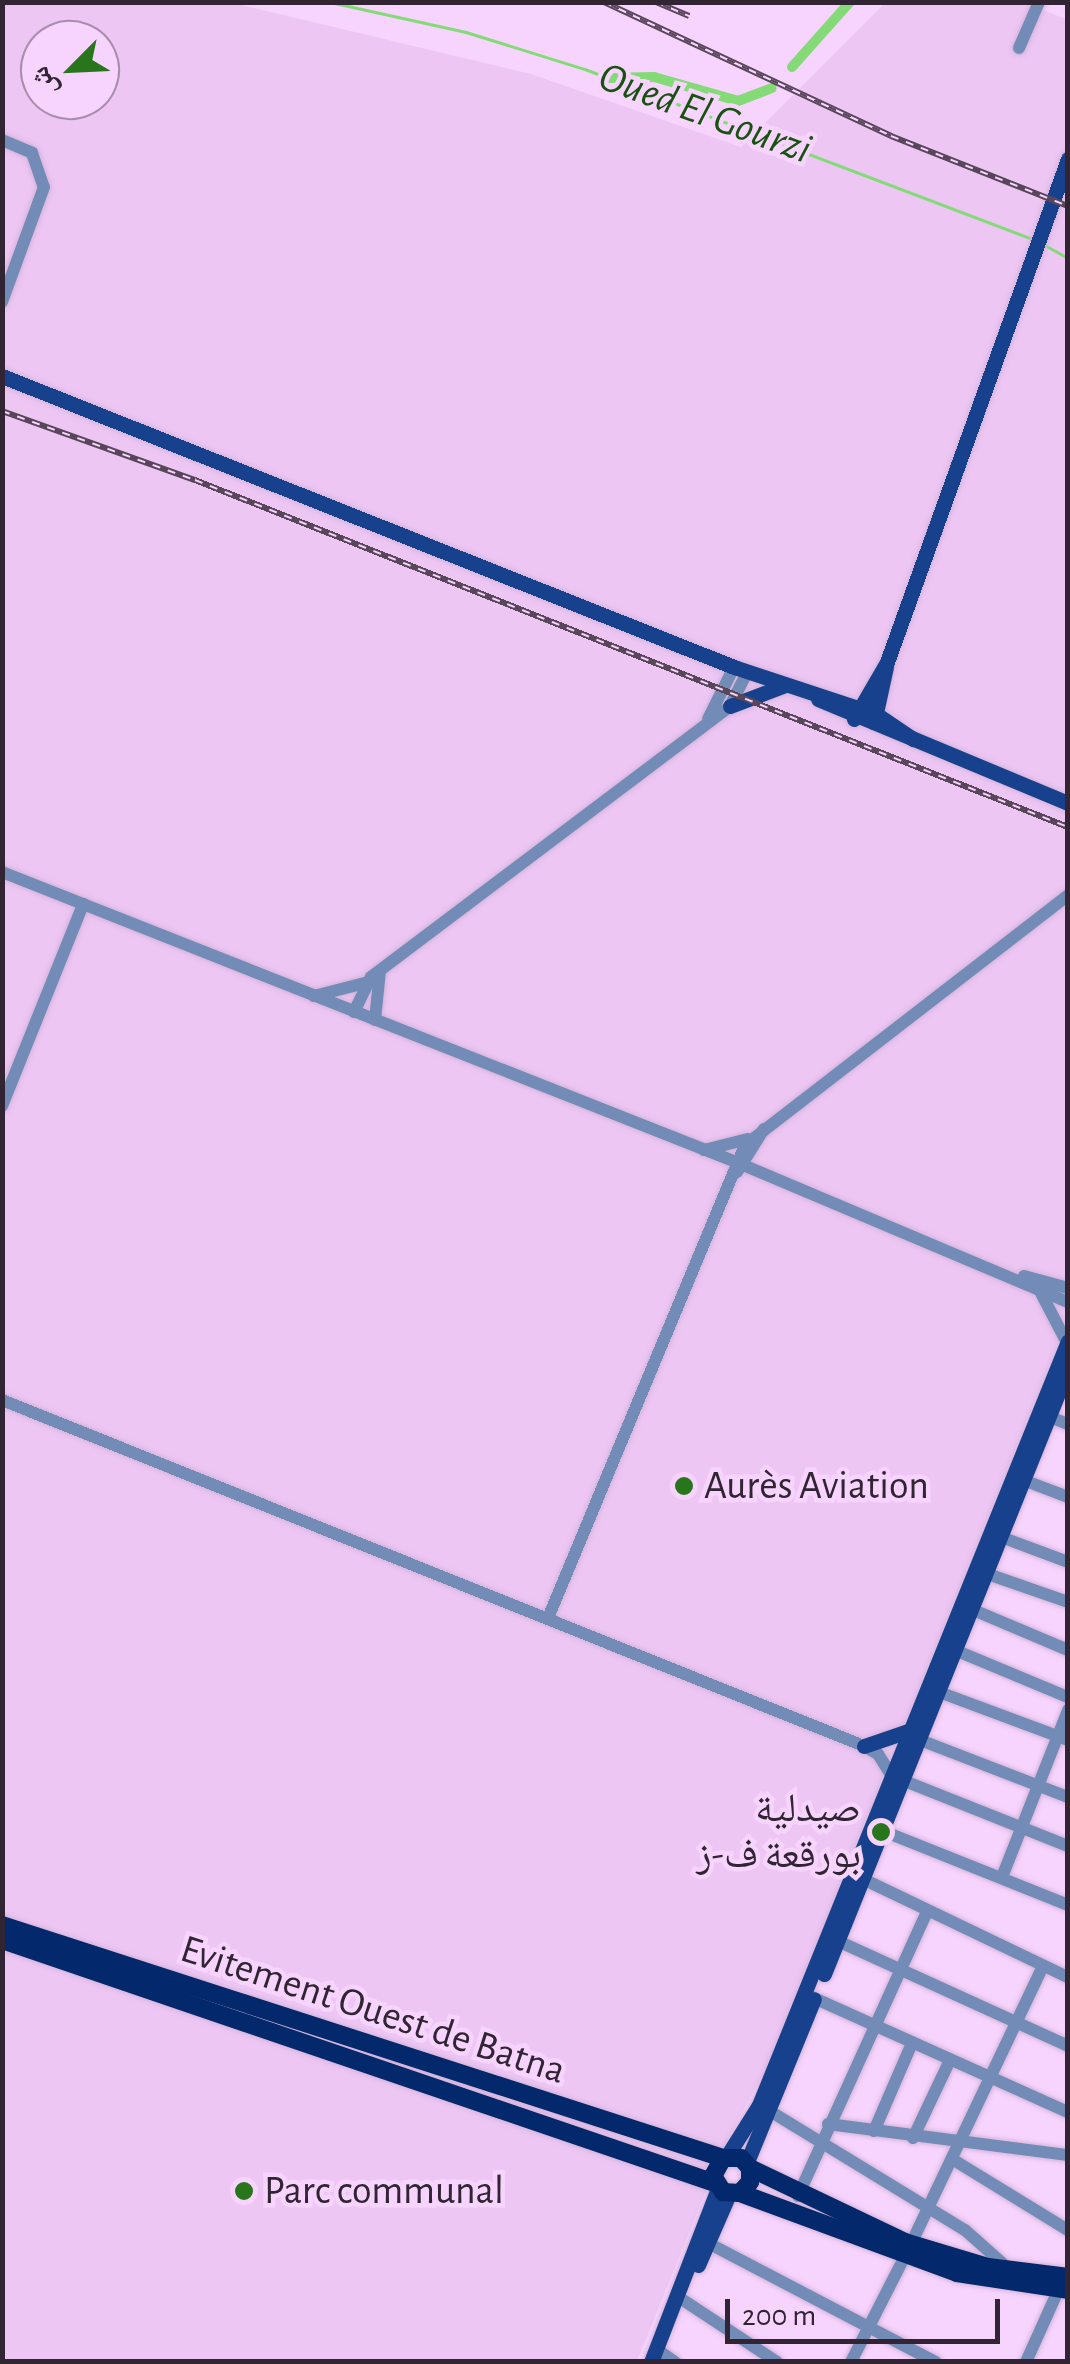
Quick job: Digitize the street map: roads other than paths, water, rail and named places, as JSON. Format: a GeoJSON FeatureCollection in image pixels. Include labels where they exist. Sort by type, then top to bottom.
{"type":"FeatureCollection","features":[{"type":"Feature","properties":{"kind":"highway","name":"Evitement Ouest de Batna"},"geometry":{"type":"LineString","coordinates":[[2,1925],[355,2048],[726,2189],[908,2250],[1065,2281]]}},
{"type":"Feature","properties":{"kind":"highway","name":"Evitement Ouest de Batna"},"geometry":{"type":"LineString","coordinates":[[2,1940],[749,2165],[798,2196],[957,2273],[1065,2281]]}},
{"type":"Feature","properties":{"kind":"highway"},"geometry":{"type":"LineString","coordinates":[[725,2157],[714,2168],[726,2189],[750,2182],[749,2165]]}},
{"type":"Feature","properties":{"kind":"main road"},"geometry":{"type":"LineString","coordinates":[[874,720],[879,682],[1068,158]]}},
{"type":"Feature","properties":{"kind":"main road"},"geometry":{"type":"LineString","coordinates":[[2,376],[741,670],[819,696],[1068,802]]}},
{"type":"Feature","properties":{"kind":"main road"},"geometry":{"type":"LineString","coordinates":[[819,696],[879,682]]}},
{"type":"Feature","properties":{"kind":"main road"},"geometry":{"type":"LineString","coordinates":[[857,713],[879,682]]}},
{"type":"Feature","properties":{"kind":"main road"},"geometry":{"type":"LineString","coordinates":[[879,682],[900,726],[913,739]]}},
{"type":"Feature","properties":{"kind":"main road"},"geometry":{"type":"LineString","coordinates":[[730,706],[783,686]]}},
{"type":"Feature","properties":{"kind":"main road"},"geometry":{"type":"LineString","coordinates":[[874,720],[900,726]]}},
{"type":"Feature","properties":{"kind":"main road"},"geometry":{"type":"LineString","coordinates":[[749,2165],[765,2108],[809,1996],[1065,1371],[1067,1342]]}},
{"type":"Feature","properties":{"kind":"main road"},"geometry":{"type":"LineString","coordinates":[[833,1938],[883,1831],[904,1748],[916,1735],[939,1692],[950,1648],[971,1609],[981,1571],[1001,1536],[1019,1479]]}},
{"type":"Feature","properties":{"kind":"main road"},"geometry":{"type":"LineString","coordinates":[[871,1750],[916,1735]]}},
{"type":"Feature","properties":{"kind":"main road"},"geometry":{"type":"LineString","coordinates":[[725,2157],[765,2108]]}},
{"type":"Feature","properties":{"kind":"main road"},"geometry":{"type":"LineString","coordinates":[[662,2359],[726,2189]]}},
{"type":"Feature","properties":{"kind":"main road"},"geometry":{"type":"LineString","coordinates":[[662,2359],[726,2189]]}},
{"type":"Feature","properties":{"kind":"street"},"geometry":{"type":"LineString","coordinates":[[1020,48],[1038,2]]}},
{"type":"Feature","properties":{"kind":"street"},"geometry":{"type":"LineString","coordinates":[[2,140],[32,153],[44,186],[2,302]]}},
{"type":"Feature","properties":{"kind":"street"},"geometry":{"type":"LineString","coordinates":[[314,996],[365,983],[730,706],[741,670]]}},
{"type":"Feature","properties":{"kind":"street"},"geometry":{"type":"LineString","coordinates":[[708,719],[741,670]]}},
{"type":"Feature","properties":{"kind":"street"},"geometry":{"type":"LineString","coordinates":[[2,872],[704,1150],[738,1168],[1002,1271],[1068,1302]]}},
{"type":"Feature","properties":{"kind":"street"},"geometry":{"type":"LineString","coordinates":[[704,1150],[750,1138],[1068,895]]}},
{"type":"Feature","properties":{"kind":"street"},"geometry":{"type":"LineString","coordinates":[[2,1106],[82,904]]}},
{"type":"Feature","properties":{"kind":"street"},"geometry":{"type":"LineString","coordinates":[[375,1020],[380,971]]}},
{"type":"Feature","properties":{"kind":"street"},"geometry":{"type":"LineString","coordinates":[[354,1012],[365,983]]}},
{"type":"Feature","properties":{"kind":"street"},"geometry":{"type":"LineString","coordinates":[[738,1168],[764,1128]]}},
{"type":"Feature","properties":{"kind":"street"},"geometry":{"type":"LineString","coordinates":[[548,1618],[750,1138]]}},
{"type":"Feature","properties":{"kind":"street"},"geometry":{"type":"LineString","coordinates":[[1002,1271],[1068,1288]]}},
{"type":"Feature","properties":{"kind":"street"},"geometry":{"type":"LineString","coordinates":[[1035,1287],[1067,1342]]}},
{"type":"Feature","properties":{"kind":"street"},"geometry":{"type":"LineString","coordinates":[[2,1400],[871,1750],[898,1778],[1068,1846]]}},
{"type":"Feature","properties":{"kind":"street"},"geometry":{"type":"LineString","coordinates":[[1045,1415],[1067,1425]]}},
{"type":"Feature","properties":{"kind":"street"},"geometry":{"type":"LineString","coordinates":[[1019,1479],[1068,1497]]}},
{"type":"Feature","properties":{"kind":"street"},"geometry":{"type":"LineString","coordinates":[[1001,1536],[1068,1562]]}},
{"type":"Feature","properties":{"kind":"street"},"geometry":{"type":"LineString","coordinates":[[981,1571],[1068,1602]]}},
{"type":"Feature","properties":{"kind":"street"},"geometry":{"type":"LineString","coordinates":[[971,1609],[1068,1650]]}},
{"type":"Feature","properties":{"kind":"street"},"geometry":{"type":"LineString","coordinates":[[950,1648],[1068,1697]]}},
{"type":"Feature","properties":{"kind":"street"},"geometry":{"type":"LineString","coordinates":[[939,1692],[1062,1738]]}},
{"type":"Feature","properties":{"kind":"street"},"geometry":{"type":"LineString","coordinates":[[1002,1877],[1062,1738],[1068,1710]]}},
{"type":"Feature","properties":{"kind":"street"},"geometry":{"type":"LineString","coordinates":[[916,1735],[1068,1796]]}},
{"type":"Feature","properties":{"kind":"street"},"geometry":{"type":"LineString","coordinates":[[871,1750],[904,1748]]}},
{"type":"Feature","properties":{"kind":"street"},"geometry":{"type":"LineString","coordinates":[[883,1831],[1068,1905]]}},
{"type":"Feature","properties":{"kind":"street"},"geometry":{"type":"LineString","coordinates":[[863,1879],[1068,1977]]}},
{"type":"Feature","properties":{"kind":"street"},"geometry":{"type":"LineString","coordinates":[[798,2196],[926,1911]]}},
{"type":"Feature","properties":{"kind":"street"},"geometry":{"type":"LineString","coordinates":[[833,1938],[1068,2046]]}},
{"type":"Feature","properties":{"kind":"street"},"geometry":{"type":"LineString","coordinates":[[850,2362],[908,2250],[1043,1966]]}},
{"type":"Feature","properties":{"kind":"street"},"geometry":{"type":"LineString","coordinates":[[809,1996],[1068,2112]]}},
{"type":"Feature","properties":{"kind":"street"},"geometry":{"type":"LineString","coordinates":[[874,2131],[912,2043]]}},
{"type":"Feature","properties":{"kind":"street"},"geometry":{"type":"LineString","coordinates":[[913,2138],[950,2060]]}},
{"type":"Feature","properties":{"kind":"street"},"geometry":{"type":"LineString","coordinates":[[765,2108],[821,2138],[928,2206],[1011,2271]]}},
{"type":"Feature","properties":{"kind":"street"},"geometry":{"type":"LineString","coordinates":[[828,2124],[1068,2156]]}},
{"type":"Feature","properties":{"kind":"street"},"geometry":{"type":"LineString","coordinates":[[952,2159],[1068,2230]]}},
{"type":"Feature","properties":{"kind":"street"},"geometry":{"type":"LineString","coordinates":[[708,2243],[870,2324],[936,2362]]}},
{"type":"Feature","properties":{"kind":"street"},"geometry":{"type":"LineString","coordinates":[[1026,2362],[1065,2281]]}},
{"type":"Feature","properties":{"kind":"street"},"geometry":{"type":"LineString","coordinates":[[682,2300],[777,2362]]}},
{"type":"Feature","properties":{"kind":"waterway","name":"Oued El Gourzi"},"geometry":{"type":"LineString","coordinates":[[330,2],[466,32],[585,69],[1031,238]]}},
{"type":"Feature","properties":{"kind":"waterway"},"geometry":{"type":"LineString","coordinates":[[792,67],[850,2]]}},
{"type":"Feature","properties":{"kind":"waterway"},"geometry":{"type":"LineString","coordinates":[[608,78],[654,77],[738,101],[772,88]]}},
{"type":"Feature","properties":{"kind":"waterway","name":"Oued El Gourzi"},"geometry":{"type":"LineString","coordinates":[[1043,244],[1068,258]]}},
{"type":"Feature","properties":{"kind":"railway"},"geometry":{"type":"LineString","coordinates":[[604,2],[891,136],[1068,206]]}},
{"type":"Feature","properties":{"kind":"railway"},"geometry":{"type":"LineString","coordinates":[[656,2],[689,16]]}},
{"type":"Feature","properties":{"kind":"railway"},"geometry":{"type":"LineString","coordinates":[[2,411],[195,480],[1068,827]]}},
{"type":"Feature","properties":{"kind":"place","name":"Aurès Aviation"},"geometry":{"type":"Point","coordinates":[684,1486]}},
{"type":"Feature","properties":{"kind":"place","name":"صيدلية بورقعة ف-ز"},"geometry":{"type":"Point","coordinates":[881,1832]}},
{"type":"Feature","properties":{"kind":"place","name":"Parc communal"},"geometry":{"type":"Point","coordinates":[244,2191]}}]}
